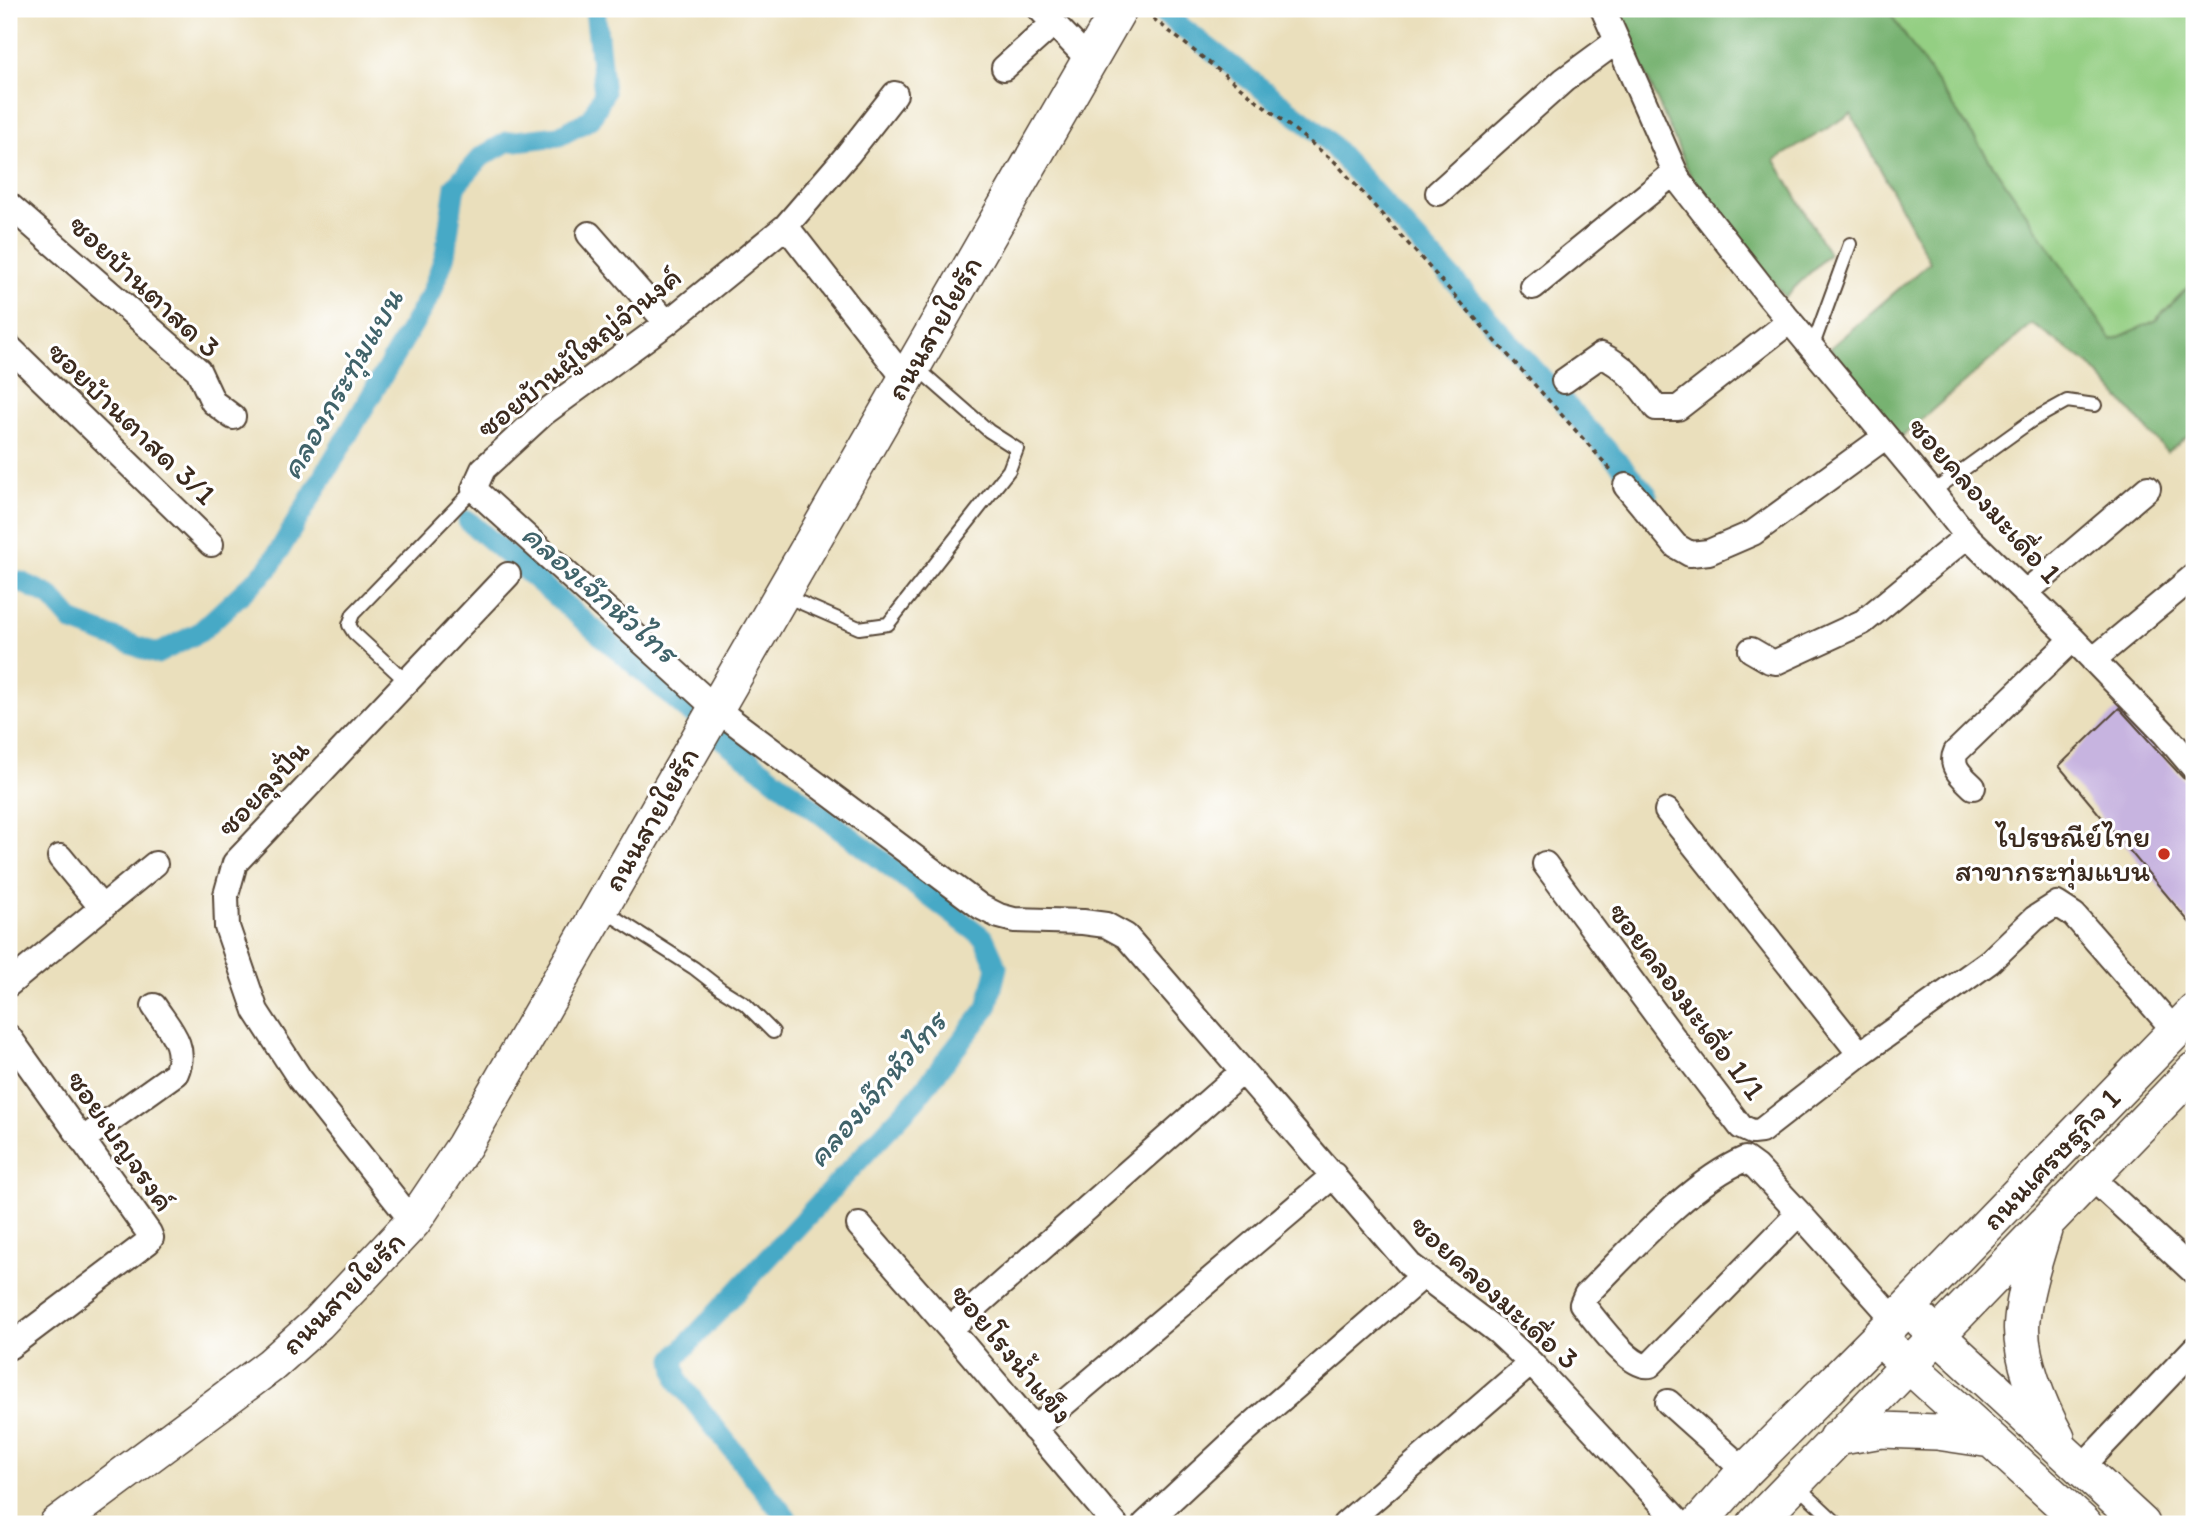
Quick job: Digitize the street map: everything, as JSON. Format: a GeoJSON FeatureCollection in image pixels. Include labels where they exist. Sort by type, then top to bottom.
{"type":"FeatureCollection","features":[{"type":"Feature","properties":{"kind":"main road","name":"ถนนสายใยรัก"},"geometry":{"type":"LineString","coordinates":[[57,1524],[271,1365],[318,1323],[413,1222],[464,1146],[1119,9]]}},
{"type":"Feature","properties":{"kind":"main road","name":"ถนนเศรษฐกิจ 1"},"geometry":{"type":"LineString","coordinates":[[1698,1524],[1745,1471],[2185,1021]]}},
{"type":"Feature","properties":{"kind":"main road","name":"ถนนเศรษฐกิจ 1"},"geometry":{"type":"LineString","coordinates":[[1755,1524],[2194,1070]]}},
{"type":"Feature","properties":{"kind":"main road"},"geometry":{"type":"LineString","coordinates":[[2046,1224],[2028,1285],[2021,1322],[2024,1355],[2045,1416],[2073,1461]]}},
{"type":"Feature","properties":{"kind":"main road"},"geometry":{"type":"LineString","coordinates":[[1893,1321],[1938,1336],[2142,1524]]}},
{"type":"Feature","properties":{"kind":"main road"},"geometry":{"type":"LineString","coordinates":[[1893,1321],[1910,1366],[2084,1524]]}},
{"type":"Feature","properties":{"kind":"main road"},"geometry":{"type":"LineString","coordinates":[[1836,1438],[1882,1430],[1937,1432],[1991,1440]]}},
{"type":"Feature","properties":{"kind":"street","name":"ซอยคลองมะเดื่อ 1"},"geometry":{"type":"LineString","coordinates":[[1603,9],[1679,181],[1768,295],[1967,536],[2073,639],[2165,734],[2194,768]]}},
{"type":"Feature","properties":{"kind":"street"},"geometry":{"type":"LineString","coordinates":[[1004,68],[1047,16],[1089,60]]}},
{"type":"Feature","properties":{"kind":"street"},"geometry":{"type":"LineString","coordinates":[[1438,193],[1564,80],[1617,41]]}},
{"type":"Feature","properties":{"kind":"street","name":"ซอยบ้านผู้ใหญ่จำนงค์"},"geometry":{"type":"LineString","coordinates":[[474,489],[483,469],[544,413],[667,323],[786,226],[848,155],[895,94]]}},
{"type":"Feature","properties":{"kind":"street"},"geometry":{"type":"LineString","coordinates":[[1533,287],[1675,172]]}},
{"type":"Feature","properties":{"kind":"street","name":"ซอยบ้านตาสด 3"},"geometry":{"type":"LineString","coordinates":[[9,205],[198,370],[213,402],[233,417]]}},
{"type":"Feature","properties":{"kind":"street"},"geometry":{"type":"LineString","coordinates":[[786,226],[909,372]]}},
{"type":"Feature","properties":{"kind":"street"},"geometry":{"type":"LineString","coordinates":[[589,234],[667,323]]}},
{"type":"Feature","properties":{"kind":"street"},"geometry":{"type":"LineString","coordinates":[[1563,381],[1601,355],[1617,362],[1635,378],[1656,408],[1678,408],[1790,321]]}},
{"type":"Feature","properties":{"kind":"street","name":"ซอยบ้านตาสด 3/1"},"geometry":{"type":"LineString","coordinates":[[9,348],[211,544]]}},
{"type":"Feature","properties":{"kind":"street"},"geometry":{"type":"LineString","coordinates":[[1626,486],[1676,546],[1690,554],[1709,552],[1753,533],[1885,437]]}},
{"type":"Feature","properties":{"kind":"street"},"geometry":{"type":"LineString","coordinates":[[2025,593],[2148,488]]}},
{"type":"Feature","properties":{"kind":"street"},"geometry":{"type":"LineString","coordinates":[[474,489],[715,708]]}},
{"type":"Feature","properties":{"kind":"street"},"geometry":{"type":"LineString","coordinates":[[1751,650],[1770,662],[1776,662],[1863,622],[1967,536]]}},
{"type":"Feature","properties":{"kind":"street","name":"ซอยลุงปั่น"},"geometry":{"type":"LineString","coordinates":[[413,1222],[300,1079],[256,1011],[227,927],[226,895],[235,863],[508,575]]}},
{"type":"Feature","properties":{"kind":"street"},"geometry":{"type":"LineString","coordinates":[[2093,660],[2194,576]]}},
{"type":"Feature","properties":{"kind":"street"},"geometry":{"type":"LineString","coordinates":[[1973,788],[1954,764],[1956,752],[2073,639]]}},
{"type":"Feature","properties":{"kind":"street","name":"ซอยคลองมะเดื่อ 3"},"geometry":{"type":"LineString","coordinates":[[715,708],[981,907],[1014,920],[1106,925],[1126,936],[1410,1265],[1498,1332],[1531,1363],[1681,1524]]}},
{"type":"Feature","properties":{"kind":"street"},"geometry":{"type":"LineString","coordinates":[[1667,811],[1860,1054]]}},
{"type":"Feature","properties":{"kind":"street"},"geometry":{"type":"LineString","coordinates":[[60,857],[102,908]]}},
{"type":"Feature","properties":{"kind":"street","name":"ซอยคลองมะเดื่อ 1/1"},"geometry":{"type":"LineString","coordinates":[[1545,863],[1741,1127],[1752,1132],[1761,1131],[1860,1054],[1989,962],[2035,918],[2057,904],[2074,915],[2185,1021]]}},
{"type":"Feature","properties":{"kind":"street"},"geometry":{"type":"LineString","coordinates":[[9,984],[155,864]]}},
{"type":"Feature","properties":{"kind":"street"},"geometry":{"type":"LineString","coordinates":[[82,1140],[176,1073],[181,1060],[178,1043],[154,1006]]}},
{"type":"Feature","properties":{"kind":"street","name":"ซอยเบญจรงค์"},"geometry":{"type":"LineString","coordinates":[[9,1037],[151,1238],[9,1347]]}},
{"type":"Feature","properties":{"kind":"street"},"geometry":{"type":"LineString","coordinates":[[950,1329],[1242,1071]]}},
{"type":"Feature","properties":{"kind":"street"},"geometry":{"type":"LineString","coordinates":[[1799,1213],[1650,1365],[1643,1367],[1637,1364],[1618,1347],[1582,1304],[1586,1295],[1661,1221],[1705,1183],[1738,1162],[1748,1160],[1799,1213],[1893,1321]]}},
{"type":"Feature","properties":{"kind":"street"},"geometry":{"type":"LineString","coordinates":[[1034,1429],[1334,1175]]}},
{"type":"Feature","properties":{"kind":"street"},"geometry":{"type":"LineString","coordinates":[[2091,1177],[2194,1272]]}},
{"type":"Feature","properties":{"kind":"street","name":"ซอยโรงน้ำแข็ง"},"geometry":{"type":"LineString","coordinates":[[859,1225],[1115,1524]]}},
{"type":"Feature","properties":{"kind":"street"},"geometry":{"type":"LineString","coordinates":[[1145,1524],[1246,1430],[1424,1275]]}},
{"type":"Feature","properties":{"kind":"street"},"geometry":{"type":"LineString","coordinates":[[2073,1461],[2194,1349]]}},
{"type":"Feature","properties":{"kind":"street"},"geometry":{"type":"LineString","coordinates":[[1345,1524],[1531,1363]]}},
{"type":"Feature","properties":{"kind":"street"},"geometry":{"type":"LineString","coordinates":[[1668,1402],[1745,1471]]}},
{"type":"Feature","properties":{"kind":"lane"},"geometry":{"type":"LineString","coordinates":[[1812,348],[1850,244]]}},
{"type":"Feature","properties":{"kind":"lane"},"geometry":{"type":"LineString","coordinates":[[781,594],[859,628],[888,624],[1009,470],[1017,449],[909,372]]}},
{"type":"Feature","properties":{"kind":"lane"},"geometry":{"type":"LineString","coordinates":[[1932,492],[2031,421],[2067,401],[2095,405]]}},
{"type":"Feature","properties":{"kind":"lane"},"geometry":{"type":"LineString","coordinates":[[407,682],[349,625],[353,614],[474,489]]}},
{"type":"Feature","properties":{"kind":"lane"},"geometry":{"type":"LineString","coordinates":[[600,908],[745,1004],[773,1032]]}},
{"type":"Feature","properties":{"kind":"lane"},"geometry":{"type":"LineString","coordinates":[[1795,1484],[1838,1524]]}},
{"type":"Feature","properties":{"kind":"path"},"geometry":{"type":"LineString","coordinates":[[1140,9],[1335,162],[1626,486]]}},
{"type":"Feature","properties":{"kind":"green space"},"geometry":{"type":"Polygon","coordinates":[[[1617,9],[1887,9],[2112,340],[2155,321],[2194,281],[2194,432],[2167,452],[2090,365],[2032,324],[1901,437],[1830,348],[1930,262],[1851,114],[1775,160],[1829,254],[1785,297],[1691,177],[1617,9]]]}},
{"type":"Feature","properties":{"kind":"green space"},"geometry":{"type":"Polygon","coordinates":[[[1887,9],[2194,9],[2194,281],[2155,321],[2112,341],[1887,9]]]}},
{"type":"Feature","properties":{"kind":"building","name":"ไปรษณีย์ไทย สาขากระทุ่มแบน"},"geometry":{"type":"Polygon","coordinates":[[[2119,708],[2183,778],[2194,783],[2194,928],[2059,766],[2119,708]]]}},
{"type":"Feature","properties":{"kind":"waterway","name":"คลองกระทุ่มแบน"},"geometry":{"type":"LineString","coordinates":[[9,583],[21,582],[50,596],[73,622],[157,654],[200,632],[269,568],[431,294],[445,255],[455,186],[481,157],[507,142],[559,136],[591,119],[604,93],[595,9]]}},
{"type":"Feature","properties":{"kind":"waterway"},"geometry":{"type":"LineString","coordinates":[[1158,9],[1323,136],[1648,495]]}},
{"type":"Feature","properties":{"kind":"waterway","name":"คลองเจ๊กหัวไทร"},"geometry":{"type":"LineString","coordinates":[[468,521],[691,713]]}},
{"type":"Feature","properties":{"kind":"waterway","name":"คลองเจ๊กหัวไทร"},"geometry":{"type":"LineString","coordinates":[[719,737],[984,938],[997,967],[987,1008],[915,1100],[674,1359],[678,1381],[791,1524]]}},
{"type":"Feature","properties":{"kind":"place","name":"ไปรษณีย์ไทย สาขากระทุ่มแบน"},"geometry":{"type":"Point","coordinates":[2164,854]}}]}
